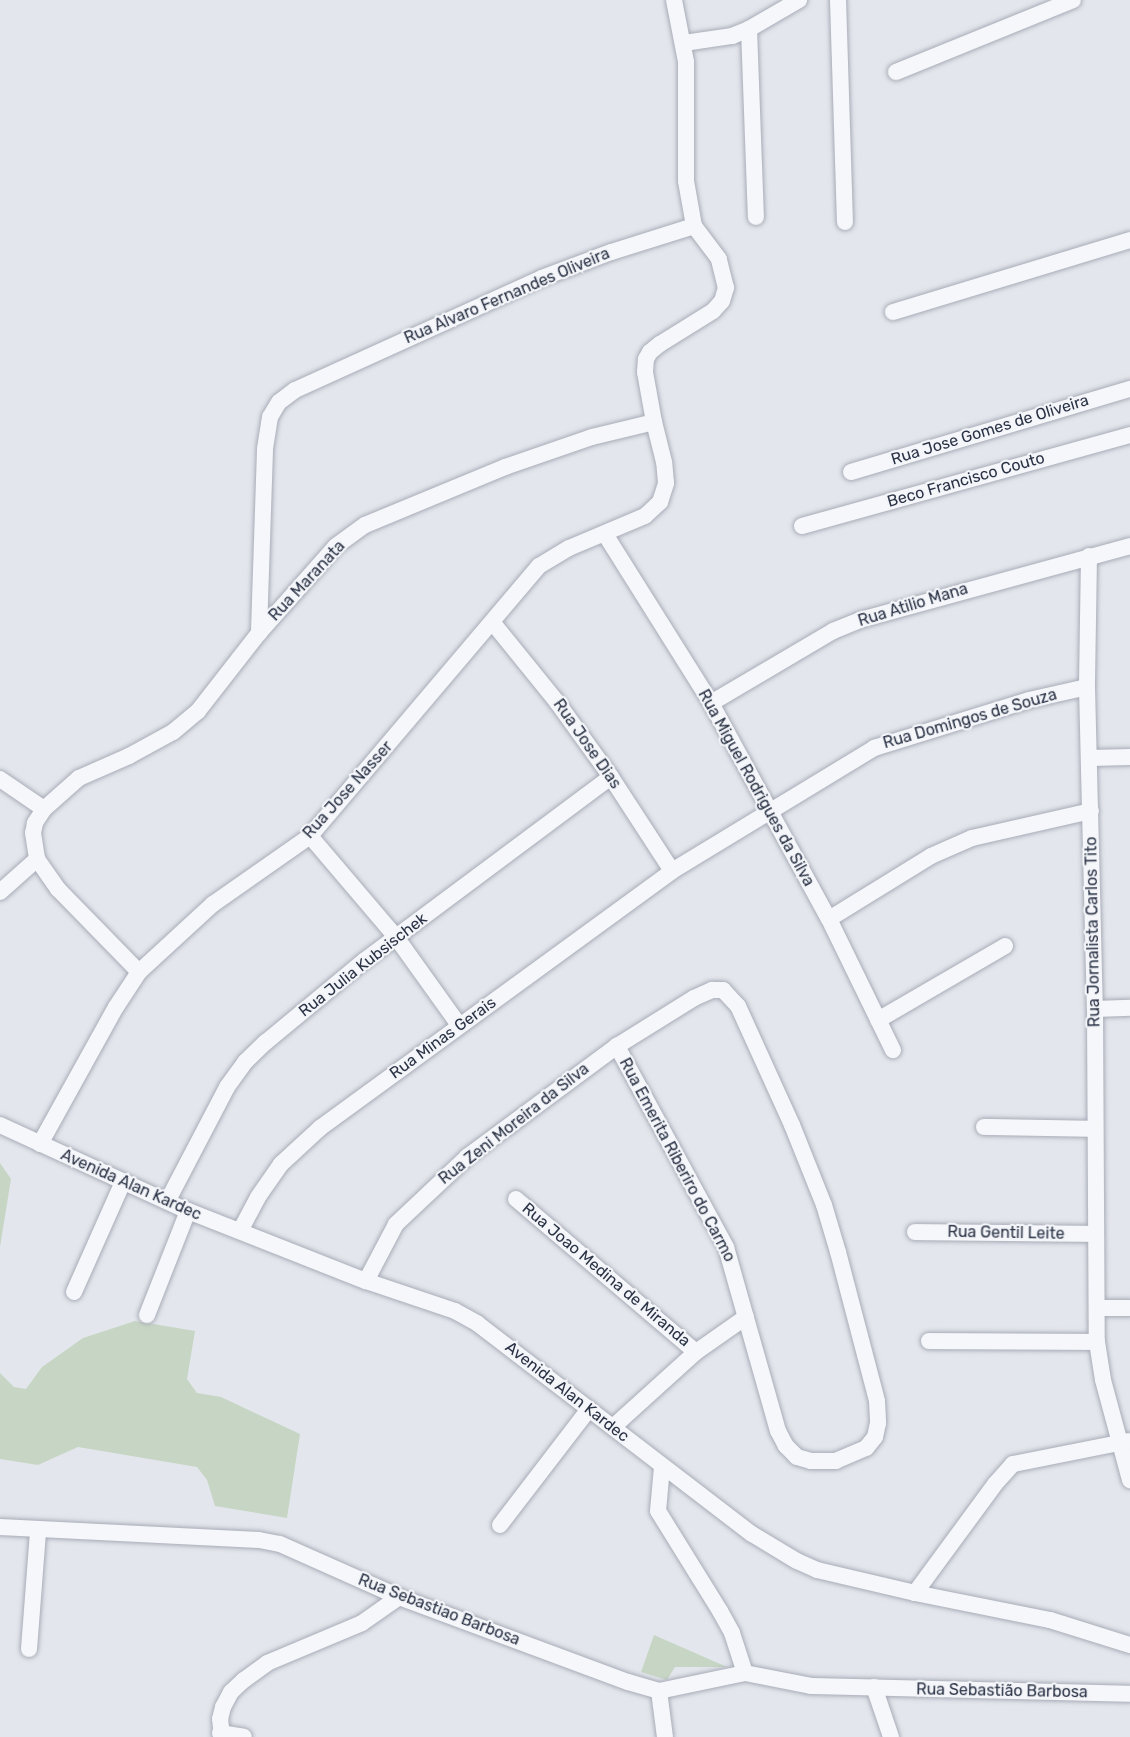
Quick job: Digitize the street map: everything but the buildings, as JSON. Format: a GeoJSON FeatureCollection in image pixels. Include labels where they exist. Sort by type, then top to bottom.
{"type":"FeatureCollection","features":[{"type":"Feature","properties":{"kind":"street"},"geometry":{"type":"LineString","coordinates":[[605,534],[645,516],[660,502],[664,494],[664,462],[645,372],[646,359],[660,344],[713,311],[722,301],[726,288],[719,259],[694,225],[686,181],[686,62],[674,0]]}},
{"type":"Feature","properties":{"kind":"street"},"geometry":{"type":"LineString","coordinates":[[684,43],[732,36],[749,29],[799,0]]}},
{"type":"Feature","properties":{"kind":"street"},"geometry":{"type":"LineString","coordinates":[[838,0],[845,222]]}},
{"type":"Feature","properties":{"kind":"street"},"geometry":{"type":"LineString","coordinates":[[896,72],[1073,0]]}},
{"type":"Feature","properties":{"kind":"street"},"geometry":{"type":"LineString","coordinates":[[749,29],[756,217]]}},
{"type":"Feature","properties":{"kind":"street","name":"Rua Alvaro Fernandes Oliveira"},"geometry":{"type":"LineString","coordinates":[[259,633],[265,450],[270,417],[279,402],[295,390],[542,278],[611,252],[694,225]]}},
{"type":"Feature","properties":{"kind":"street"},"geometry":{"type":"LineString","coordinates":[[894,312],[1130,240]]}},
{"type":"Feature","properties":{"kind":"street","name":"Rua Jose Gomes de Oliveira"},"geometry":{"type":"LineString","coordinates":[[851,472],[1130,388]]}},
{"type":"Feature","properties":{"kind":"street","name":"Rua Maranata"},"geometry":{"type":"LineString","coordinates":[[44,809],[79,778],[151,746],[198,711],[259,633],[336,546],[365,525],[506,467],[592,437],[654,422]]}},
{"type":"Feature","properties":{"kind":"street","name":"Beco Francisco Couto"},"geometry":{"type":"LineString","coordinates":[[802,526],[1130,435]]}},
{"type":"Feature","properties":{"kind":"street","name":"Rua Jose Nasser"},"geometry":{"type":"LineString","coordinates":[[40,1144],[116,1007],[139,972],[213,904],[310,836],[539,566],[569,548],[605,534]]}},
{"type":"Feature","properties":{"kind":"street","name":"Rua Miguel Rodrigues da Silva"},"geometry":{"type":"LineString","coordinates":[[605,534],[711,703],[828,919],[893,1050]]}},
{"type":"Feature","properties":{"kind":"street","name":"Rua Atilio Mana"},"geometry":{"type":"LineString","coordinates":[[711,703],[833,631],[860,620],[1130,546]]}},
{"type":"Feature","properties":{"kind":"street","name":"Rua Jornalista Carlos Tito"},"geometry":{"type":"LineString","coordinates":[[1089,556],[1087,687],[1095,1009],[1097,1342],[1103,1380],[1125,1442],[1130,1480]]}},
{"type":"Feature","properties":{"kind":"street","name":"Rua Jose Dias"},"geometry":{"type":"LineString","coordinates":[[493,623],[557,702],[611,777],[672,871]]}},
{"type":"Feature","properties":{"kind":"street","name":"Rua Domingos de Souza"},"geometry":{"type":"LineString","coordinates":[[672,871],[874,748],[1029,700],[1087,687]]}},
{"type":"Feature","properties":{"kind":"street"},"geometry":{"type":"LineString","coordinates":[[1090,758],[1130,757]]}},
{"type":"Feature","properties":{"kind":"street","name":"Rua Julia Kubsischek"},"geometry":{"type":"LineString","coordinates":[[168,1200],[227,1087],[245,1062],[328,990],[396,937],[611,777]]}},
{"type":"Feature","properties":{"kind":"street"},"geometry":{"type":"LineString","coordinates":[[4,782],[44,809],[35,823],[33,833],[37,859],[64,896],[139,972]]}},
{"type":"Feature","properties":{"kind":"street"},"geometry":{"type":"LineString","coordinates":[[828,919],[932,856],[972,838],[1090,811]]}},
{"type":"Feature","properties":{"kind":"street"},"geometry":{"type":"LineString","coordinates":[[310,836],[396,937],[459,1025]]}},
{"type":"Feature","properties":{"kind":"street"},"geometry":{"type":"LineString","coordinates":[[0,892],[37,859]]}},
{"type":"Feature","properties":{"kind":"street","name":"Rua Minas Gerais"},"geometry":{"type":"LineString","coordinates":[[240,1231],[258,1197],[281,1164],[320,1128],[672,871]]}},
{"type":"Feature","properties":{"kind":"street"},"geometry":{"type":"LineString","coordinates":[[878,1020],[1005,946]]}},
{"type":"Feature","properties":{"kind":"street","name":"Rua Emerita Riberiro do Carmo"},"geometry":{"type":"LineString","coordinates":[[617,1046],[726,1247],[778,1431],[786,1446],[797,1457],[812,1461],[836,1461],[866,1448],[874,1437],[878,1423],[877,1401],[824,1205],[738,1006],[723,990],[712,990],[694,998]]}},
{"type":"Feature","properties":{"kind":"street","name":"Rua Zeni Moreira da Silva"},"geometry":{"type":"LineString","coordinates":[[366,1281],[396,1224],[467,1157],[617,1046],[694,998]]}},
{"type":"Feature","properties":{"kind":"street"},"geometry":{"type":"LineString","coordinates":[[1095,1009],[1130,1008]]}},
{"type":"Feature","properties":{"kind":"street","name":"Avenida Alan Kardec"},"geometry":{"type":"LineString","coordinates":[[0,1125],[188,1211],[366,1281],[422,1298],[470,1320],[752,1534],[797,1561],[817,1570],[915,1593],[1050,1620],[1130,1646]]}},
{"type":"Feature","properties":{"kind":"street"},"geometry":{"type":"LineString","coordinates":[[984,1127],[1095,1129]]}},
{"type":"Feature","properties":{"kind":"street"},"geometry":{"type":"LineString","coordinates":[[74,1292],[123,1182]]}},
{"type":"Feature","properties":{"kind":"street","name":"Rua Joao Medina de Miranda"},"geometry":{"type":"LineString","coordinates":[[516,1199],[696,1352]]}},
{"type":"Feature","properties":{"kind":"street"},"geometry":{"type":"LineString","coordinates":[[147,1315],[188,1211]]}},
{"type":"Feature","properties":{"kind":"street","name":"Rua Gentil Leite"},"geometry":{"type":"LineString","coordinates":[[915,1232],[1096,1234]]}},
{"type":"Feature","properties":{"kind":"street"},"geometry":{"type":"LineString","coordinates":[[1098,1308],[1130,1308]]}},
{"type":"Feature","properties":{"kind":"street"},"geometry":{"type":"LineString","coordinates":[[613,1427],[696,1352],[746,1317]]}},
{"type":"Feature","properties":{"kind":"street"},"geometry":{"type":"LineString","coordinates":[[929,1341],[1097,1342]]}},
{"type":"Feature","properties":{"kind":"street"},"geometry":{"type":"LineString","coordinates":[[500,1525],[589,1409]]}},
{"type":"Feature","properties":{"kind":"street"},"geometry":{"type":"LineString","coordinates":[[915,1593],[995,1484],[1014,1464],[1125,1442]]}},
{"type":"Feature","properties":{"kind":"street"},"geometry":{"type":"LineString","coordinates":[[662,1467],[658,1511],[720,1611],[732,1634],[745,1673]]}},
{"type":"Feature","properties":{"kind":"street","name":"Rua Sebastiao Barbosa"},"geometry":{"type":"LineString","coordinates":[[0,1527],[38,1531],[259,1540],[280,1544],[399,1597],[659,1691]]}},
{"type":"Feature","properties":{"kind":"street"},"geometry":{"type":"LineString","coordinates":[[29,1648],[38,1531]]}},
{"type":"Feature","properties":{"kind":"street"},"geometry":{"type":"LineString","coordinates":[[244,1737],[221,1729],[231,1692],[267,1663],[362,1623],[399,1597]]}},
{"type":"Feature","properties":{"kind":"street"},"geometry":{"type":"LineString","coordinates":[[665,1737],[659,1691],[745,1673],[811,1686],[874,1688],[891,1737]]}},
{"type":"Feature","properties":{"kind":"street","name":"Rua Sebastião Barbosa"},"geometry":{"type":"LineString","coordinates":[[874,1688],[1130,1694]]}},
{"type":"Feature","properties":{"kind":"green space"},"geometry":{"type":"Polygon","coordinates":[[[0,1163],[11,1179],[0,1247],[0,1163]]]}},
{"type":"Feature","properties":{"kind":"green space"},"geometry":{"type":"Polygon","coordinates":[[[135,1321],[195,1331],[187,1379],[197,1393],[221,1397],[300,1434],[287,1518],[215,1506],[207,1480],[197,1467],[78,1447],[38,1465],[0,1459],[0,1373],[14,1387],[26,1389],[42,1367],[83,1338],[135,1321]]]}},
{"type":"Feature","properties":{"kind":"green space"},"geometry":{"type":"Polygon","coordinates":[[[654,1635],[727,1667],[675,1667],[667,1680],[641,1672],[654,1635]]]}}]}
